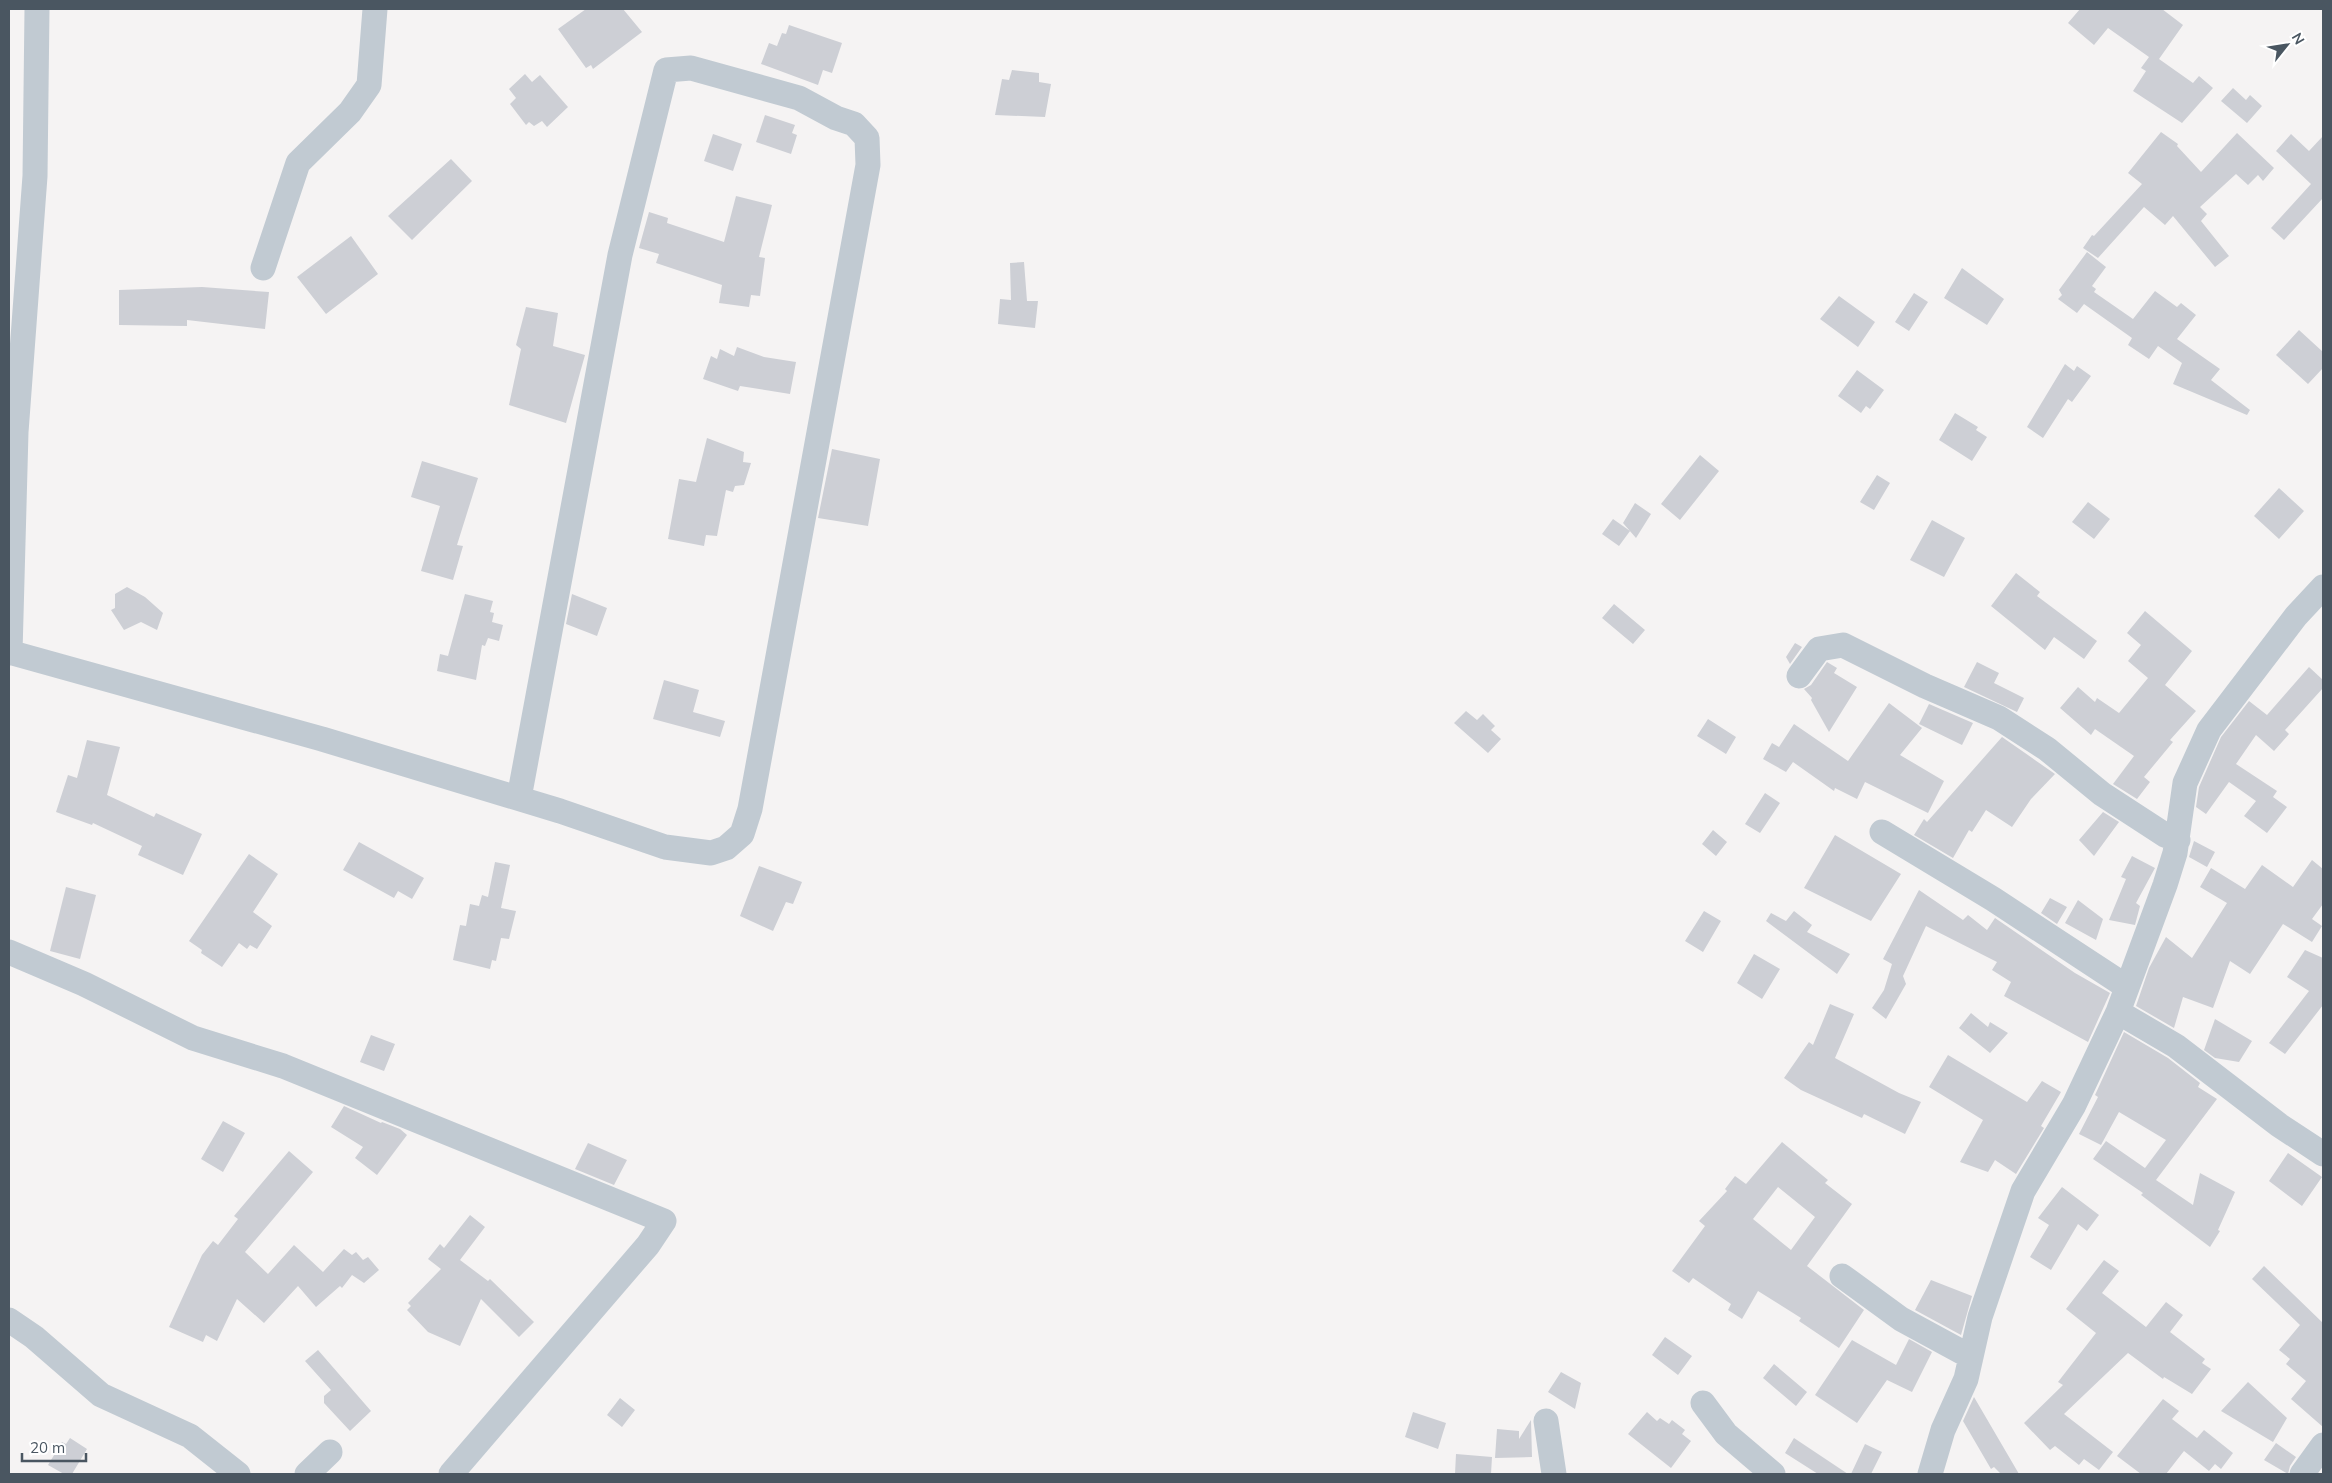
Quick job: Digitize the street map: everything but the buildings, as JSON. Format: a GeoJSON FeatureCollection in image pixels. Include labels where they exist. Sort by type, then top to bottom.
{"type":"FeatureCollection","features":[{"type":"Feature","properties":{"kind":"street"},"geometry":{"type":"LineString","coordinates":[[38,9],[35,176],[16,432],[9,653],[322,739],[519,798],[664,848],[712,853],[726,848],[742,834],[751,799],[868,164],[867,138],[854,124],[836,118],[799,98],[691,68],[666,70],[620,255],[519,798]]}},
{"type":"Feature","properties":{"kind":"street"},"geometry":{"type":"LineString","coordinates":[[263,268],[298,163],[350,112],[369,85],[375,9]]}},
{"type":"Feature","properties":{"kind":"street"},"geometry":{"type":"LineString","coordinates":[[1930,1474],[1943,1430],[1966,1379],[1980,1317],[2023,1191],[2074,1105],[2118,1012],[2165,885],[2178,840],[2185,783],[2208,730],[2296,616],[2323,587]]}},
{"type":"Feature","properties":{"kind":"street"},"geometry":{"type":"LineString","coordinates":[[1799,676],[1819,648],[1843,645],[1925,686],[1999,718],[2047,750],[2102,794],[2165,835],[2178,840]]}},
{"type":"Feature","properties":{"kind":"street"},"geometry":{"type":"LineString","coordinates":[[1882,832],[1993,899],[2127,987]]}},
{"type":"Feature","properties":{"kind":"street"},"geometry":{"type":"LineString","coordinates":[[9,952],[84,984],[193,1038],[283,1066],[664,1220],[648,1245],[451,1474]]}},
{"type":"Feature","properties":{"kind":"street"},"geometry":{"type":"LineString","coordinates":[[2118,1012],[2176,1046],[2279,1125],[2323,1154]]}},
{"type":"Feature","properties":{"kind":"street"},"geometry":{"type":"LineString","coordinates":[[1842,1276],[1900,1319],[1971,1357]]}},
{"type":"Feature","properties":{"kind":"street"},"geometry":{"type":"LineString","coordinates":[[9,1320],[34,1337],[101,1395],[190,1436],[238,1474]]}},
{"type":"Feature","properties":{"kind":"street"},"geometry":{"type":"LineString","coordinates":[[1703,1403],[1726,1434],[1773,1474]]}},
{"type":"Feature","properties":{"kind":"street"},"geometry":{"type":"LineString","coordinates":[[1546,1421],[1554,1474]]}},
{"type":"Feature","properties":{"kind":"street"},"geometry":{"type":"LineString","coordinates":[[2302,1474],[2323,1444]]}},
{"type":"Feature","properties":{"kind":"street"},"geometry":{"type":"LineString","coordinates":[[307,1474],[330,1452]]}}]}
